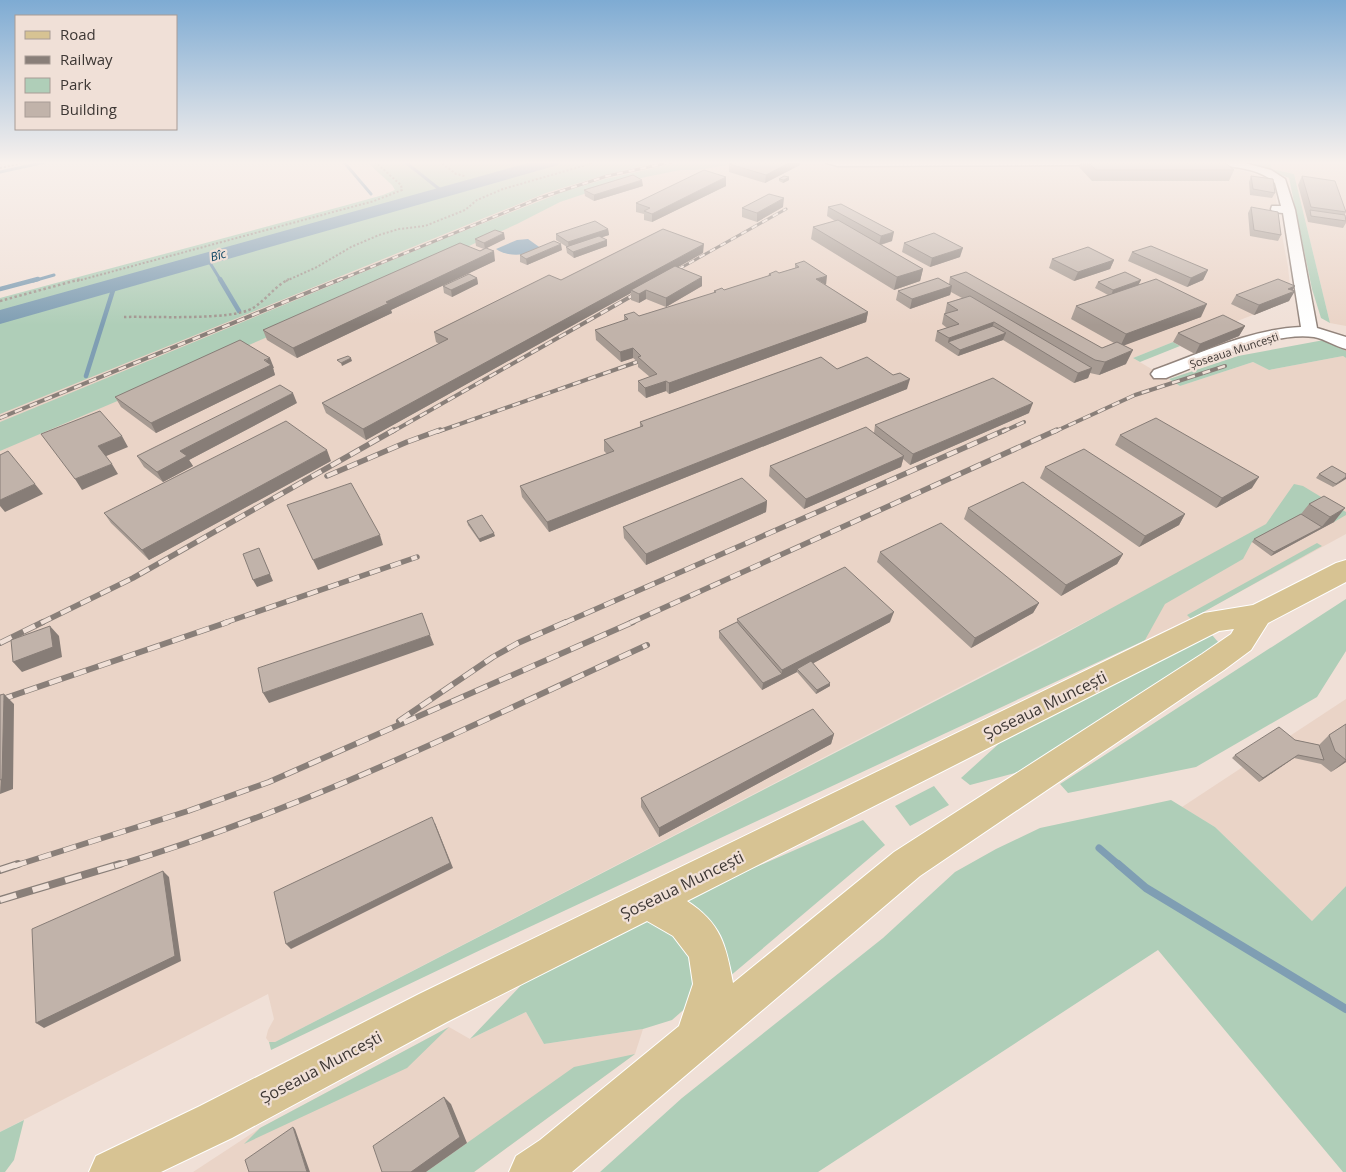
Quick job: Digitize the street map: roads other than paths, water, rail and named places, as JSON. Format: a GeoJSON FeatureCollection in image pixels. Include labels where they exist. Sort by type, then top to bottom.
{"type":"FeatureCollection","features":[{"type":"Feature","properties":{"kind":"main road","name":"Șoseaua Muncești"},"geometry":{"type":"LineString","coordinates":[[112,1172],[216,1122],[434,1008],[1214,621],[1258,615],[1346,570]]}},
{"type":"Feature","properties":{"kind":"main road"},"geometry":{"type":"LineString","coordinates":[[542,1167],[907,864],[1213,662],[1241,642],[1258,615]]}},
{"type":"Feature","properties":{"kind":"main road"},"geometry":{"type":"LineString","coordinates":[[648,902],[668,911],[686,923],[707,949],[713,984],[696,1040]]}},
{"type":"Feature","properties":{"kind":"main road"},"geometry":{"type":"LineString","coordinates":[[144,1172],[216,1122]]}},
{"type":"Feature","properties":{"kind":"lane"},"geometry":{"type":"LineString","coordinates":[[1284,216],[1310,332]]}},
{"type":"Feature","properties":{"kind":"lane","name":"Șoseaua Muncești"},"geometry":{"type":"LineString","coordinates":[[1160,374],[1272,336],[1310,332],[1333,338],[1346,344]]}},
{"type":"Feature","properties":{"kind":"water"},"geometry":{"type":"Polygon","coordinates":[[[528,239],[542,249],[531,253],[513,255],[496,249],[517,240],[528,239]]]}},
{"type":"Feature","properties":{"kind":"waterway","name":"Bîc"},"geometry":{"type":"LineString","coordinates":[[0,317],[358,216]]}},
{"type":"Feature","properties":{"kind":"waterway"},"geometry":{"type":"LineString","coordinates":[[207,258],[221,281]]}},
{"type":"Feature","properties":{"kind":"waterway"},"geometry":{"type":"LineString","coordinates":[[33,281],[54,275]]}},
{"type":"Feature","properties":{"kind":"waterway"},"geometry":{"type":"LineString","coordinates":[[0,289],[38,279]]}},
{"type":"Feature","properties":{"kind":"waterway"},"geometry":{"type":"LineString","coordinates":[[220,279],[239,311]]}},
{"type":"Feature","properties":{"kind":"waterway"},"geometry":{"type":"LineString","coordinates":[[86,376],[115,284]]}},
{"type":"Feature","properties":{"kind":"waterway"},"geometry":{"type":"LineString","coordinates":[[1099,848],[1120,866]]}},
{"type":"Feature","properties":{"kind":"waterway"},"geometry":{"type":"LineString","coordinates":[[1118,864],[1146,888],[1346,1009]]}},
{"type":"Feature","properties":{"kind":"railway"},"geometry":{"type":"LineString","coordinates":[[337,281],[497,216]]}},
{"type":"Feature","properties":{"kind":"railway"},"geometry":{"type":"LineString","coordinates":[[668,275],[774,216]]}},
{"type":"Feature","properties":{"kind":"railway"},"geometry":{"type":"LineString","coordinates":[[0,418],[341,279]]}},
{"type":"Feature","properties":{"kind":"railway"},"geometry":{"type":"LineString","coordinates":[[392,432],[644,289]]}},
{"type":"Feature","properties":{"kind":"railway"},"geometry":{"type":"LineString","coordinates":[[437,432],[637,362]]}},
{"type":"Feature","properties":{"kind":"railway"},"geometry":{"type":"LineString","coordinates":[[1054,432],[1135,395],[1225,366]]}},
{"type":"Feature","properties":{"kind":"railway"},"geometry":{"type":"LineString","coordinates":[[1002,432],[1024,422]]}},
{"type":"Feature","properties":{"kind":"railway"},"geometry":{"type":"LineString","coordinates":[[41,623],[133,578],[394,430]]}},
{"type":"Feature","properties":{"kind":"railway"},"geometry":{"type":"LineString","coordinates":[[327,476],[440,430]]}},
{"type":"Feature","properties":{"kind":"railway"},"geometry":{"type":"LineString","coordinates":[[564,623],[1005,430]]}},
{"type":"Feature","properties":{"kind":"railway"},"geometry":{"type":"LineString","coordinates":[[630,623],[1057,430]]}},
{"type":"Feature","properties":{"kind":"railway"},"geometry":{"type":"LineString","coordinates":[[224,623],[417,557]]}},
{"type":"Feature","properties":{"kind":"railway"},"geometry":{"type":"LineString","coordinates":[[0,643],[43,622]]}},
{"type":"Feature","properties":{"kind":"railway"},"geometry":{"type":"LineString","coordinates":[[0,700],[228,622]]}},
{"type":"Feature","properties":{"kind":"railway"},"geometry":{"type":"LineString","coordinates":[[399,721],[493,657],[518,643],[566,622]]}},
{"type":"Feature","properties":{"kind":"railway"},"geometry":{"type":"LineString","coordinates":[[14,866],[188,811],[269,782],[633,622]]}},
{"type":"Feature","properties":{"kind":"railway"},"geometry":{"type":"LineString","coordinates":[[115,866],[252,820],[319,793],[451,736],[647,645]]}},
{"type":"Feature","properties":{"kind":"railway"},"geometry":{"type":"LineString","coordinates":[[0,870],[18,864]]}},
{"type":"Feature","properties":{"kind":"railway"},"geometry":{"type":"LineString","coordinates":[[0,900],[120,864]]}}]}
